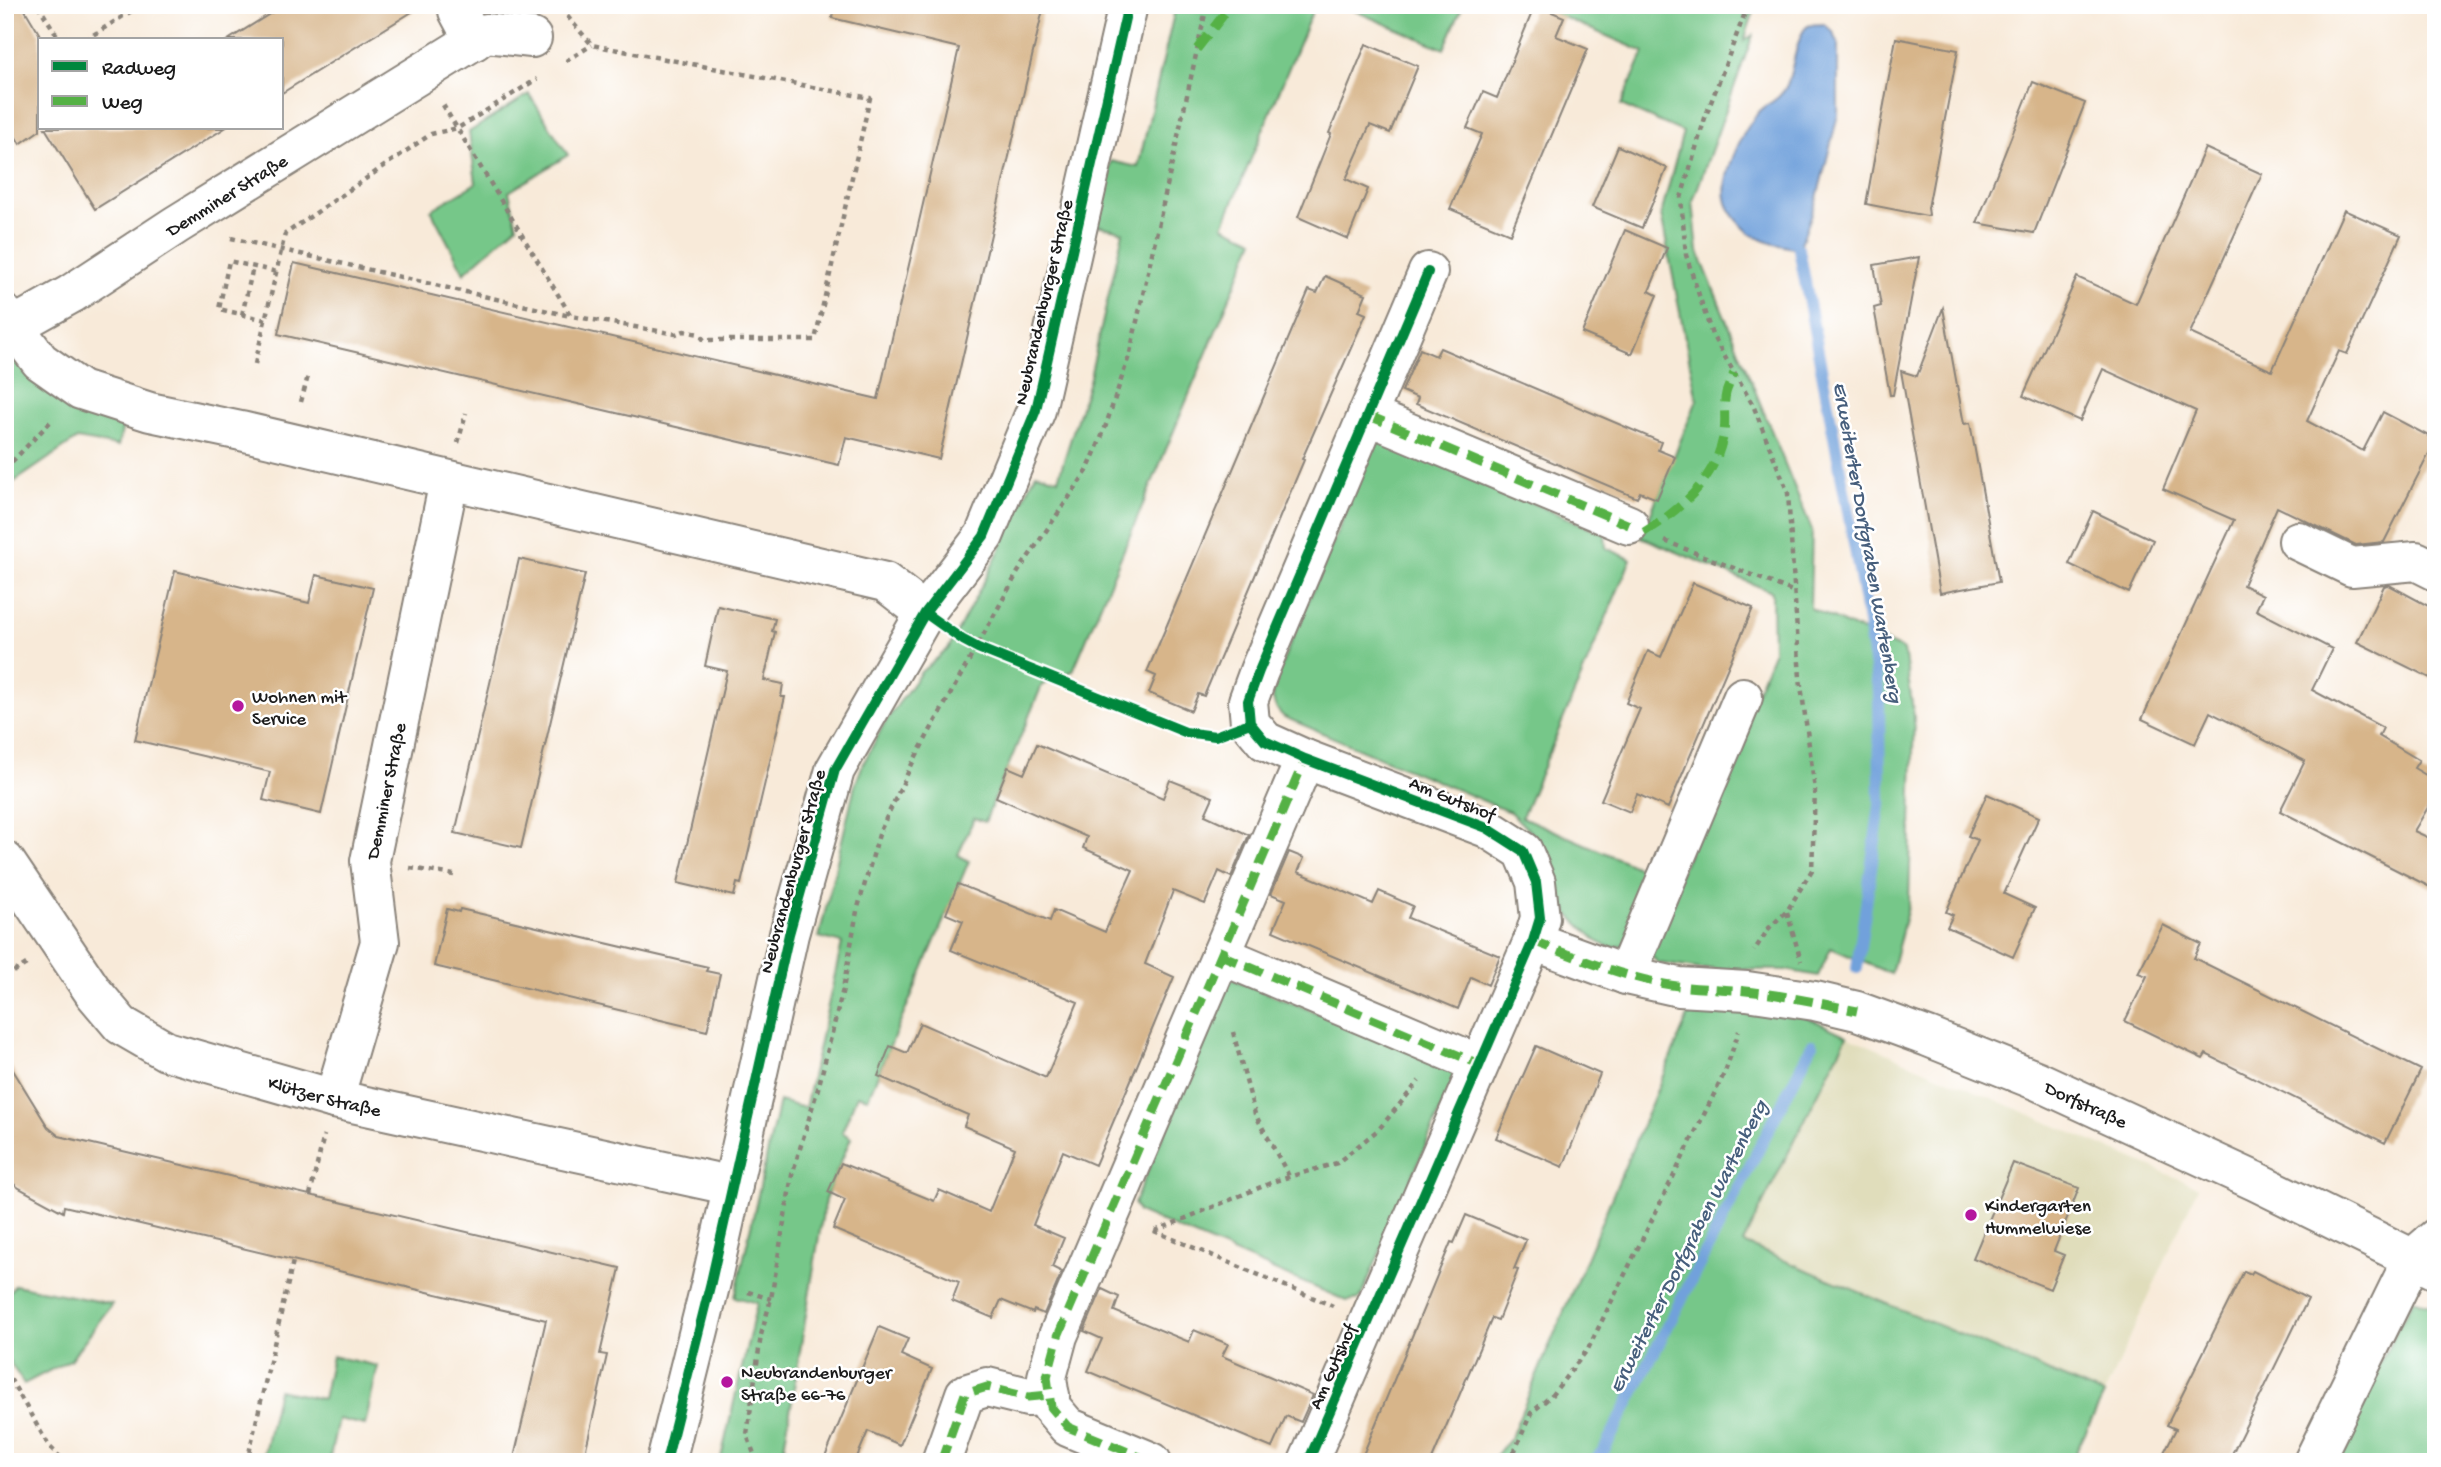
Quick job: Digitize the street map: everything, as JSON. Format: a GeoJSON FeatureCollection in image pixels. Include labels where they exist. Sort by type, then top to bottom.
{"type":"FeatureCollection","features":[{"type":"Feature","properties":{"kind":"street","name":"Neubrandenburger Straße"},"geometry":{"type":"LineString","coordinates":[[666,1462],[733,1186],[789,934],[835,770],[925,613],[984,537],[1036,410],[1128,5]]}},
{"type":"Feature","properties":{"kind":"street","name":"Demminer Straße"},"geometry":{"type":"LineString","coordinates":[[532,38],[486,33],[466,26],[71,294],[9,321],[40,360],[81,390],[150,412],[885,582],[925,613]]}},
{"type":"Feature","properties":{"kind":"street","name":"Am Gutshof"},"geometry":{"type":"LineString","coordinates":[[1308,1462],[1369,1321],[1462,1057],[1533,941],[1540,918],[1536,882],[1523,851],[1487,828],[1305,759],[1265,741],[1250,723],[1248,701],[1428,272]]}},
{"type":"Feature","properties":{"kind":"street"},"geometry":{"type":"LineString","coordinates":[[1367,415],[1629,525]]}},
{"type":"Feature","properties":{"kind":"street","name":"Demminer Straße"},"geometry":{"type":"LineString","coordinates":[[334,1099],[380,942],[370,861],[449,481]]}},
{"type":"Feature","properties":{"kind":"street"},"geometry":{"type":"LineString","coordinates":[[2298,541],[2352,566],[2416,561],[2436,571]]}},
{"type":"Feature","properties":{"kind":"street"},"geometry":{"type":"LineString","coordinates":[[1626,975],[1743,697]]}},
{"type":"Feature","properties":{"kind":"street"},"geometry":{"type":"LineString","coordinates":[[1152,1462],[1068,1427],[1051,1407],[1047,1377],[1058,1336],[1305,759]]}},
{"type":"Feature","properties":{"kind":"street","name":"Klützer Straße"},"geometry":{"type":"LineString","coordinates":[[5,861],[83,980],[121,1025],[166,1051],[334,1099],[733,1186]]}},
{"type":"Feature","properties":{"kind":"street"},"geometry":{"type":"LineString","coordinates":[[1533,941],[1626,975],[1679,987],[1747,991]]}},
{"type":"Feature","properties":{"kind":"street"},"geometry":{"type":"LineString","coordinates":[[1221,955],[1462,1057]]}},
{"type":"Feature","properties":{"kind":"street","name":"Dorfstraße"},"geometry":{"type":"LineString","coordinates":[[1747,991],[1815,1001],[1857,1011],[1928,1037],[2050,1086],[2428,1255],[2313,1462]]}},
{"type":"Feature","properties":{"kind":"street"},"geometry":{"type":"LineString","coordinates":[[941,1462],[965,1394],[987,1387],[1028,1397],[1050,1395]]}},
{"type":"Feature","properties":{"kind":"path"},"geometry":{"type":"LineString","coordinates":[[38,5],[59,38]]}},
{"type":"Feature","properties":{"kind":"path"},"geometry":{"type":"LineString","coordinates":[[88,38],[141,5]]}},
{"type":"Feature","properties":{"kind":"path"},"geometry":{"type":"LineString","coordinates":[[757,1462],[747,1434],[761,1335],[771,1298],[792,1175],[819,1085],[857,911],[880,831],[914,760],[1018,572],[1087,471],[1104,431],[1130,353],[1207,5]]}},
{"type":"Feature","properties":{"kind":"path"},"geometry":{"type":"LineString","coordinates":[[1510,1462],[1531,1413],[1551,1396],[1588,1349],[1725,1072],[1739,1030],[1747,991],[1749,958],[1769,928],[1787,911],[1812,870],[1815,789],[1800,678],[1788,494],[1753,405],[1712,335],[1686,255],[1681,198],[1701,131],[1748,5]]}},
{"type":"Feature","properties":{"kind":"path"},"geometry":{"type":"LineString","coordinates":[[176,225],[571,316],[676,334],[684,331],[699,334],[704,340],[816,340],[870,98],[592,45],[566,15]]}},
{"type":"Feature","properties":{"kind":"path"},"geometry":{"type":"LineString","coordinates":[[558,66],[592,45]]}},
{"type":"Feature","properties":{"kind":"path"},"geometry":{"type":"LineString","coordinates":[[255,365],[285,234],[431,134],[458,128],[547,73]]}},
{"type":"Feature","properties":{"kind":"path"},"geometry":{"type":"LineString","coordinates":[[445,108],[571,316]]}},
{"type":"Feature","properties":{"kind":"path"},"geometry":{"type":"LineString","coordinates":[[266,320],[219,309],[229,261],[277,272]]}},
{"type":"Feature","properties":{"kind":"path"},"geometry":{"type":"LineString","coordinates":[[242,315],[253,267]]}},
{"type":"Feature","properties":{"kind":"path"},"geometry":{"type":"LineString","coordinates":[[301,402],[308,376]]}},
{"type":"Feature","properties":{"kind":"path"},"geometry":{"type":"LineString","coordinates":[[5,469],[81,390]]}},
{"type":"Feature","properties":{"kind":"path"},"geometry":{"type":"LineString","coordinates":[[459,441],[466,413]]}},
{"type":"Feature","properties":{"kind":"path"},"geometry":{"type":"LineString","coordinates":[[1629,525],[1795,592]]}},
{"type":"Feature","properties":{"kind":"path"},"geometry":{"type":"LineString","coordinates":[[1231,1021],[1255,1114],[1289,1176]]}},
{"type":"Feature","properties":{"kind":"path"},"geometry":{"type":"LineString","coordinates":[[1155,1231],[1289,1176],[1337,1163],[1462,1057]]}},
{"type":"Feature","properties":{"kind":"path"},"geometry":{"type":"LineString","coordinates":[[310,1195],[334,1099]]}},
{"type":"Feature","properties":{"kind":"path"},"geometry":{"type":"LineString","coordinates":[[1111,1212],[1369,1321]]}},
{"type":"Feature","properties":{"kind":"path"},"geometry":{"type":"LineString","coordinates":[[247,1462],[293,1261]]}},
{"type":"Feature","properties":{"kind":"path"},"geometry":{"type":"LineString","coordinates":[[5,1370],[49,1446],[65,1462]]}},
{"type":"Feature","properties":{"kind":"shaded area","name":"Kindergarten Hummelwiese"},"geometry":{"type":"Polygon","coordinates":[[[1847,1036],[2198,1187],[2104,1395],[1743,1243],[1847,1036]]]}},
{"type":"Feature","properties":{"kind":"green space"},"geometry":{"type":"Polygon","coordinates":[[[1176,5],[1315,5],[1223,226],[1254,240],[1073,671],[1042,685],[985,822],[974,818],[958,855],[969,861],[868,1098],[857,1095],[842,1132],[851,1138],[825,1200],[783,1454],[807,1462],[720,1462],[757,1303],[735,1297],[779,1101],[805,1108],[842,943],[819,937],[855,785],[884,724],[921,672],[948,649],[989,572],[1036,473],[1058,479],[1089,381],[1123,232],[1097,225],[1111,161],[1138,167],[1176,5]]]}},
{"type":"Feature","properties":{"kind":"green space"},"geometry":{"type":"Polygon","coordinates":[[[1341,5],[1463,5],[1444,49],[1341,5]]]}},
{"type":"Feature","properties":{"kind":"green space"},"geometry":{"type":"Polygon","coordinates":[[[1535,5],[1756,5],[1744,41],[1753,35],[1693,201],[1698,251],[1812,530],[1810,608],[1904,650],[1914,716],[1909,903],[1891,974],[1831,948],[1818,976],[1785,970],[1700,969],[1658,963],[1649,953],[1650,944],[1773,653],[1772,592],[1641,537],[1697,400],[1661,215],[1683,132],[1621,105],[1644,52],[1535,5]]]}},
{"type":"Feature","properties":{"kind":"green space"},"geometry":{"type":"Polygon","coordinates":[[[529,94],[568,155],[509,192],[517,226],[464,273],[431,210],[476,183],[469,132],[529,94]]]}},
{"type":"Feature","properties":{"kind":"green space"},"geometry":{"type":"Polygon","coordinates":[[[5,344],[126,415],[118,446],[77,439],[5,488],[5,344]]]}},
{"type":"Feature","properties":{"kind":"green space"},"geometry":{"type":"Polygon","coordinates":[[[1383,440],[1605,534],[1606,548],[1631,559],[1522,817],[1659,876],[1625,945],[1611,948],[1598,942],[1568,914],[1549,857],[1538,839],[1510,812],[1284,717],[1276,707],[1272,687],[1374,445],[1383,440]]]}},
{"type":"Feature","properties":{"kind":"green space"},"geometry":{"type":"Polygon","coordinates":[[[1230,978],[1453,1067],[1454,1079],[1360,1299],[1347,1301],[1138,1212],[1134,1203],[1230,978]]]}},
{"type":"Feature","properties":{"kind":"green space"},"geometry":{"type":"Polygon","coordinates":[[[1691,1009],[1805,1016],[1847,1036],[1743,1243],[2104,1395],[2071,1462],[1491,1462],[1511,1437],[1691,1009]]]}},
{"type":"Feature","properties":{"kind":"green space"},"geometry":{"type":"Polygon","coordinates":[[[15,1285],[112,1304],[70,1360],[24,1384],[5,1355],[5,1298],[15,1285]]]}},
{"type":"Feature","properties":{"kind":"green space"},"geometry":{"type":"Polygon","coordinates":[[[2413,1299],[2436,1308],[2436,1462],[2328,1462],[2413,1299]]]}},
{"type":"Feature","properties":{"kind":"green space"},"geometry":{"type":"Polygon","coordinates":[[[332,1356],[378,1366],[365,1425],[338,1419],[329,1462],[262,1462],[278,1390],[323,1399],[332,1356]]]}},
{"type":"Feature","properties":{"kind":"water"},"geometry":{"type":"Polygon","coordinates":[[[1824,24],[1833,32],[1838,42],[1838,115],[1816,202],[1799,249],[1754,236],[1739,223],[1727,203],[1726,181],[1733,156],[1751,122],[1761,110],[1781,95],[1787,85],[1804,30],[1810,25],[1824,24]]]}},
{"type":"Feature","properties":{"kind":"building"},"geometry":{"type":"Polygon","coordinates":[[[5,5],[22,5],[40,35],[40,130],[20,144],[5,119],[5,5]]]}},
{"type":"Feature","properties":{"kind":"building"},"geometry":{"type":"Polygon","coordinates":[[[284,5],[423,5],[284,92],[284,38],[231,38],[284,5]]]}},
{"type":"Feature","properties":{"kind":"building"},"geometry":{"type":"Polygon","coordinates":[[[834,5],[1044,5],[939,459],[846,437],[839,465],[278,334],[294,263],[878,399],[959,48],[832,18],[834,5]]]}},
{"type":"Feature","properties":{"kind":"building"},"geometry":{"type":"Polygon","coordinates":[[[1535,5],[1564,17],[1556,36],[1588,49],[1510,234],[1450,209],[1482,134],[1467,128],[1483,92],[1497,98],[1535,5]]]}},
{"type":"Feature","properties":{"kind":"building"},"geometry":{"type":"Polygon","coordinates":[[[1896,38],[1958,50],[1927,216],[1866,204],[1896,38]]]}},
{"type":"Feature","properties":{"kind":"building"},"geometry":{"type":"Polygon","coordinates":[[[1366,44],[1418,66],[1390,133],[1370,125],[1346,179],[1368,189],[1348,239],[1298,217],[1366,44]]]}},
{"type":"Feature","properties":{"kind":"building"},"geometry":{"type":"Polygon","coordinates":[[[2033,82],[2085,103],[2034,233],[1977,223],[2033,82]]]}},
{"type":"Feature","properties":{"kind":"building"},"geometry":{"type":"Polygon","coordinates":[[[46,130],[222,130],[95,209],[46,130]]]}},
{"type":"Feature","properties":{"kind":"building"},"geometry":{"type":"Polygon","coordinates":[[[1618,146],[1667,168],[1642,228],[1592,207],[1618,146]]]}},
{"type":"Feature","properties":{"kind":"building"},"geometry":{"type":"Polygon","coordinates":[[[2205,148],[2262,174],[2190,333],[2272,371],[2344,210],[2401,235],[2347,354],[2339,351],[2307,421],[2363,451],[2383,412],[2436,440],[2384,542],[2356,545],[2277,507],[2243,585],[2263,595],[2256,610],[2332,649],[2312,690],[2383,728],[2379,736],[2419,760],[2414,768],[2436,781],[2436,794],[2414,831],[2436,841],[2436,890],[2280,811],[2305,761],[2210,712],[2195,744],[2142,719],[2234,520],[2163,489],[2196,411],[2103,369],[2080,421],[2023,396],[2077,277],[2136,304],[2205,148]]]}},
{"type":"Feature","properties":{"kind":"building"},"geometry":{"type":"Polygon","coordinates":[[[1625,230],[1667,248],[1649,291],[1657,295],[1632,354],[1582,333],[1625,230]]]}},
{"type":"Feature","properties":{"kind":"building"},"geometry":{"type":"Polygon","coordinates":[[[1919,257],[1893,395],[1890,395],[1874,308],[1881,306],[1874,265],[1919,257]]]}},
{"type":"Feature","properties":{"kind":"building"},"geometry":{"type":"Polygon","coordinates":[[[1325,276],[1366,294],[1359,311],[1366,314],[1302,459],[1304,460],[1204,696],[1198,694],[1191,711],[1149,693],[1156,676],[1147,672],[1309,290],[1317,293],[1325,276]]]}},
{"type":"Feature","properties":{"kind":"building"},"geometry":{"type":"Polygon","coordinates":[[[1943,308],[1964,424],[1970,423],[1999,582],[1940,593],[1901,371],[1917,376],[1943,308]]]}},
{"type":"Feature","properties":{"kind":"building"},"geometry":{"type":"Polygon","coordinates":[[[1440,348],[1661,442],[1658,450],[1675,457],[1657,499],[1640,492],[1637,498],[1416,404],[1418,398],[1402,391],[1420,349],[1436,356],[1440,348]]]}},
{"type":"Feature","properties":{"kind":"building"},"geometry":{"type":"Polygon","coordinates":[[[2093,511],[2153,540],[2129,593],[2069,564],[2093,511]]]}},
{"type":"Feature","properties":{"kind":"building"},"geometry":{"type":"Polygon","coordinates":[[[519,559],[585,574],[521,848],[455,833],[519,559]]]}},
{"type":"Feature","properties":{"kind":"building","name":"Wohnen mit Service"},"geometry":{"type":"Polygon","coordinates":[[[175,571],[309,603],[316,575],[373,588],[321,814],[263,800],[270,772],[135,740],[175,571]]]}},
{"type":"Feature","properties":{"kind":"building"},"geometry":{"type":"Polygon","coordinates":[[[1693,583],[1753,608],[1668,808],[1637,794],[1630,812],[1601,800],[1640,709],[1626,703],[1648,651],[1661,657],[1693,583]]]}},
{"type":"Feature","properties":{"kind":"building"},"geometry":{"type":"Polygon","coordinates":[[[2389,585],[2436,610],[2436,681],[2357,642],[2384,586],[2389,585]]]}},
{"type":"Feature","properties":{"kind":"building"},"geometry":{"type":"Polygon","coordinates":[[[718,606],[775,619],[772,631],[775,632],[764,680],[783,684],[781,697],[785,697],[741,884],[737,883],[734,896],[678,883],[727,671],[705,666],[718,606]]]}},
{"type":"Feature","properties":{"kind":"building"},"geometry":{"type":"Polygon","coordinates":[[[1037,744],[1163,798],[1170,780],[1213,797],[1205,815],[1249,835],[1231,877],[1219,871],[1205,904],[1173,891],[1145,964],[1174,977],[1136,1068],[1095,1165],[1063,1151],[1033,1225],[1064,1238],[1052,1267],[1062,1272],[1044,1314],[1034,1310],[1033,1313],[1001,1300],[993,1318],[952,1301],[959,1282],[833,1229],[845,1200],[828,1192],[841,1163],[934,1201],[939,1190],[989,1212],[1015,1148],[964,1126],[968,1115],[878,1076],[890,1046],[907,1053],[920,1023],[1046,1078],[1078,1002],[951,950],[963,921],[946,914],[958,884],[1050,921],[1054,910],[1105,932],[1133,870],[1083,848],[1087,837],[996,797],[1008,767],[1024,774],[1037,744]]]}},
{"type":"Feature","properties":{"kind":"building"},"geometry":{"type":"Polygon","coordinates":[[[1987,794],[2039,817],[2004,894],[2035,908],[2013,957],[1947,927],[1953,915],[1946,912],[1978,840],[1968,836],[1987,794]]]}},
{"type":"Feature","properties":{"kind":"building"},"geometry":{"type":"Polygon","coordinates":[[[1289,852],[1304,858],[1298,872],[1373,904],[1379,891],[1413,906],[1408,918],[1500,956],[1488,985],[1471,977],[1458,1009],[1273,931],[1286,900],[1271,894],[1289,852]]]}},
{"type":"Feature","properties":{"kind":"building"},"geometry":{"type":"Polygon","coordinates":[[[447,909],[459,912],[460,909],[708,967],[706,971],[720,974],[707,1031],[434,966],[447,909]]]}},
{"type":"Feature","properties":{"kind":"building"},"geometry":{"type":"Polygon","coordinates":[[[2163,925],[2201,944],[2194,958],[2421,1070],[2385,1143],[2206,1054],[2203,1059],[2125,1021],[2147,976],[2138,973],[2163,925]]]}},
{"type":"Feature","properties":{"kind":"building"},"geometry":{"type":"Polygon","coordinates":[[[1536,1046],[1600,1074],[1563,1167],[1496,1138],[1536,1046]]]}},
{"type":"Feature","properties":{"kind":"building"},"geometry":{"type":"Polygon","coordinates":[[[5,1057],[48,1127],[59,1136],[620,1268],[600,1354],[607,1355],[583,1462],[513,1462],[546,1320],[64,1206],[63,1212],[19,1188],[5,1177],[5,1057]]]}},
{"type":"Feature","properties":{"kind":"building"},"geometry":{"type":"Polygon","coordinates":[[[2013,1163],[2079,1188],[2054,1251],[2064,1255],[2050,1289],[1973,1258],[2013,1163]]]}},
{"type":"Feature","properties":{"kind":"building"},"geometry":{"type":"Polygon","coordinates":[[[1466,1215],[1526,1240],[1514,1269],[1518,1270],[1498,1320],[1492,1318],[1431,1462],[1360,1462],[1451,1242],[1454,1243],[1466,1215]]]}},
{"type":"Feature","properties":{"kind":"building"},"geometry":{"type":"Polygon","coordinates":[[[2244,1271],[2251,1274],[2253,1271],[2308,1299],[2228,1462],[2159,1462],[2176,1429],[2167,1425],[2244,1271]]]}},
{"type":"Feature","properties":{"kind":"building"},"geometry":{"type":"Polygon","coordinates":[[[1102,1289],[1119,1297],[1114,1311],[1189,1342],[1194,1330],[1228,1344],[1222,1356],[1313,1395],[1301,1422],[1286,1416],[1272,1448],[1088,1371],[1102,1339],[1084,1331],[1102,1289]]]}},
{"type":"Feature","properties":{"kind":"building"},"geometry":{"type":"Polygon","coordinates":[[[879,1327],[908,1339],[901,1355],[932,1369],[900,1445],[868,1431],[855,1462],[823,1462],[879,1327]]]}},
{"type":"Feature","properties":{"kind":"waterway","name":"Erweiterter Dorfgraben Wartenberg"},"geometry":{"type":"LineString","coordinates":[[1799,249],[1865,603],[1879,696],[1880,805],[1857,968]]}},
{"type":"Feature","properties":{"kind":"waterway","name":"Erweiterter Dorfgraben Wartenberg"},"geometry":{"type":"LineString","coordinates":[[1593,1462],[1604,1450],[1812,1045]]}},
{"type":"Feature","properties":{"kind":"marked path"},"geometry":{"type":"LineString","coordinates":[[1197,49],[1231,5]]}},
{"type":"Feature","properties":{"kind":"marked path"},"geometry":{"type":"LineString","coordinates":[[1644,532],[1672,513],[1696,491],[1714,464],[1724,432],[1726,393],[1734,373]]}},
{"type":"Feature","properties":{"kind":"marked path"},"geometry":{"type":"LineString","coordinates":[[1367,415],[1629,525]]}},
{"type":"Feature","properties":{"kind":"marked path"},"geometry":{"type":"LineString","coordinates":[[1152,1462],[1068,1427],[1051,1407],[1047,1377],[1058,1336],[1305,759]]}},
{"type":"Feature","properties":{"kind":"marked path"},"geometry":{"type":"LineString","coordinates":[[1533,941],[1608,969],[1655,982],[1760,993],[1857,1011]]}},
{"type":"Feature","properties":{"kind":"marked path"},"geometry":{"type":"LineString","coordinates":[[1221,955],[1479,1064]]}},
{"type":"Feature","properties":{"kind":"marked path"},"geometry":{"type":"LineString","coordinates":[[941,1462],[965,1394],[987,1387],[1028,1397],[1050,1395]]}},
{"type":"Feature","properties":{"kind":"cycle path"},"geometry":{"type":"LineString","coordinates":[[666,1462],[711,1282],[789,934],[835,770],[925,613],[984,536],[1036,410],[1128,5]]}},
{"type":"Feature","properties":{"kind":"cycle path"},"geometry":{"type":"LineString","coordinates":[[1308,1462],[1533,941],[1540,918],[1536,882],[1523,851],[1487,828],[1305,759],[1265,741],[1250,723],[1248,701],[1259,671],[1428,272]]}},
{"type":"Feature","properties":{"kind":"cycle path"},"geometry":{"type":"LineString","coordinates":[[925,613],[978,648],[1185,732],[1215,736],[1250,723]]}},
{"type":"Feature","properties":{"kind":"place","name":"Wohnen mit Service"},"geometry":{"type":"Point","coordinates":[238,706]}},
{"type":"Feature","properties":{"kind":"place","name":"Kindergarten Hummelwiese"},"geometry":{"type":"Point","coordinates":[1971,1215]}},
{"type":"Feature","properties":{"kind":"place","name":"Neubrandenburger Straße 66-76"},"geometry":{"type":"Point","coordinates":[727,1382]}}]}
